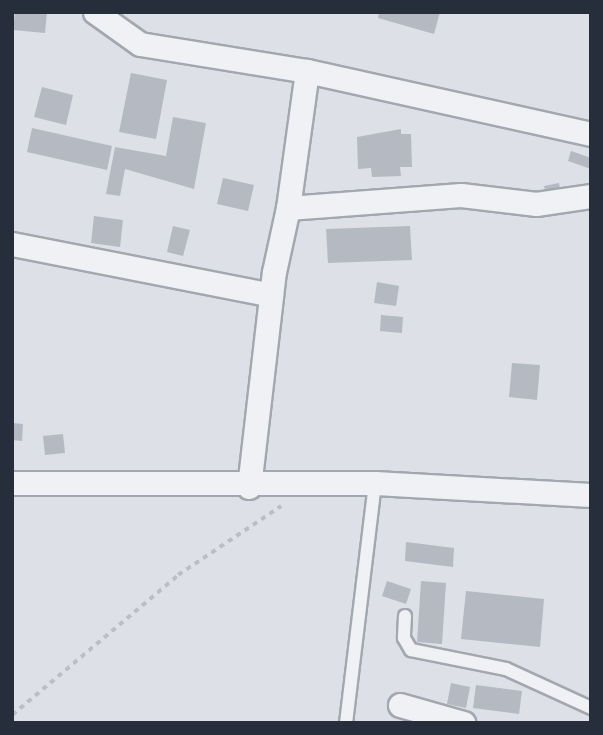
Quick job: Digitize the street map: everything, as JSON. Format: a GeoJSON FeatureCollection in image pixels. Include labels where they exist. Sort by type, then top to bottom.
{"type":"FeatureCollection","features":[{"type":"Feature","properties":{"kind":"street"},"geometry":{"type":"LineString","coordinates":[[95,12],[140,44],[307,71],[591,134]]}},
{"type":"Feature","properties":{"kind":"street"},"geometry":{"type":"LineString","coordinates":[[249,486],[271,295],[288,208],[307,71]]}},
{"type":"Feature","properties":{"kind":"street"},"geometry":{"type":"LineString","coordinates":[[288,208],[461,195],[536,204],[591,196]]}},
{"type":"Feature","properties":{"kind":"street"},"geometry":{"type":"LineString","coordinates":[[12,244],[271,295]]}},
{"type":"Feature","properties":{"kind":"street"},"geometry":{"type":"LineString","coordinates":[[12,483],[302,487],[375,483],[591,495]]}},
{"type":"Feature","properties":{"kind":"street"},"geometry":{"type":"LineString","coordinates":[[400,705],[463,723]]}},
{"type":"Feature","properties":{"kind":"lane"},"geometry":{"type":"LineString","coordinates":[[346,723],[375,483]]}},
{"type":"Feature","properties":{"kind":"lane"},"geometry":{"type":"LineString","coordinates":[[405,616],[404,638],[411,650],[506,669],[591,708]]}},
{"type":"Feature","properties":{"kind":"path"},"geometry":{"type":"LineString","coordinates":[[12,715],[178,575],[302,487]]}},
{"type":"Feature","properties":{"kind":"building"},"geometry":{"type":"Polygon","coordinates":[[[15,12],[47,12],[45,33],[13,30],[15,12]]]}},
{"type":"Feature","properties":{"kind":"building"},"geometry":{"type":"Polygon","coordinates":[[[379,12],[440,12],[434,34],[378,18],[379,12]]]}},
{"type":"Feature","properties":{"kind":"building"},"geometry":{"type":"Polygon","coordinates":[[[131,73],[167,80],[156,139],[119,132],[131,73]]]}},
{"type":"Feature","properties":{"kind":"building"},"geometry":{"type":"Polygon","coordinates":[[[42,87],[73,95],[66,125],[34,117],[42,87]]]}},
{"type":"Feature","properties":{"kind":"building"},"geometry":{"type":"Polygon","coordinates":[[[173,117],[206,123],[194,189],[125,169],[120,196],[106,194],[115,147],[166,156],[173,117]]]}},
{"type":"Feature","properties":{"kind":"building"},"geometry":{"type":"Polygon","coordinates":[[[32,128],[112,146],[107,170],[27,152],[32,128]]]}},
{"type":"Feature","properties":{"kind":"building"},"geometry":{"type":"Polygon","coordinates":[[[401,129],[401,134],[411,134],[412,167],[400,167],[401,176],[372,177],[371,168],[358,169],[357,137],[401,129]]]}},
{"type":"Feature","properties":{"kind":"building"},"geometry":{"type":"Polygon","coordinates":[[[571,151],[591,158],[591,169],[568,161],[571,151]]]}},
{"type":"Feature","properties":{"kind":"building"},"geometry":{"type":"Polygon","coordinates":[[[223,178],[254,185],[248,211],[217,204],[223,178]]]}},
{"type":"Feature","properties":{"kind":"building"},"geometry":{"type":"Polygon","coordinates":[[[559,183],[561,196],[547,198],[544,186],[559,183]]]}},
{"type":"Feature","properties":{"kind":"building"},"geometry":{"type":"Polygon","coordinates":[[[94,216],[123,220],[120,247],[91,243],[94,216]]]}},
{"type":"Feature","properties":{"kind":"building"},"geometry":{"type":"Polygon","coordinates":[[[173,226],[190,230],[183,256],[167,252],[173,226]]]}},
{"type":"Feature","properties":{"kind":"building"},"geometry":{"type":"Polygon","coordinates":[[[410,226],[412,260],[328,263],[326,229],[410,226]]]}},
{"type":"Feature","properties":{"kind":"building"},"geometry":{"type":"Polygon","coordinates":[[[377,282],[399,286],[396,306],[374,303],[377,282]]]}},
{"type":"Feature","properties":{"kind":"building"},"geometry":{"type":"Polygon","coordinates":[[[381,315],[403,317],[402,333],[380,331],[381,315]]]}},
{"type":"Feature","properties":{"kind":"building"},"geometry":{"type":"Polygon","coordinates":[[[512,363],[540,365],[537,400],[509,397],[512,363]]]}},
{"type":"Feature","properties":{"kind":"building"},"geometry":{"type":"Polygon","coordinates":[[[12,423],[23,424],[22,441],[12,440],[12,423]]]}},
{"type":"Feature","properties":{"kind":"building"},"geometry":{"type":"Polygon","coordinates":[[[63,434],[65,453],[45,455],[43,436],[63,434]]]}},
{"type":"Feature","properties":{"kind":"building"},"geometry":{"type":"Polygon","coordinates":[[[406,542],[454,548],[453,567],[405,561],[406,542]]]}},
{"type":"Feature","properties":{"kind":"building"},"geometry":{"type":"Polygon","coordinates":[[[387,581],[411,589],[406,604],[382,596],[387,581]]]}},
{"type":"Feature","properties":{"kind":"building"},"geometry":{"type":"Polygon","coordinates":[[[421,581],[446,583],[442,644],[417,642],[421,581]]]}},
{"type":"Feature","properties":{"kind":"building"},"geometry":{"type":"Polygon","coordinates":[[[466,591],[544,599],[540,647],[461,639],[466,591]]]}},
{"type":"Feature","properties":{"kind":"building"},"geometry":{"type":"Polygon","coordinates":[[[451,683],[470,687],[466,708],[447,704],[451,683]]]}},
{"type":"Feature","properties":{"kind":"building"},"geometry":{"type":"Polygon","coordinates":[[[476,685],[522,691],[519,714],[473,708],[476,685]]]}}]}
